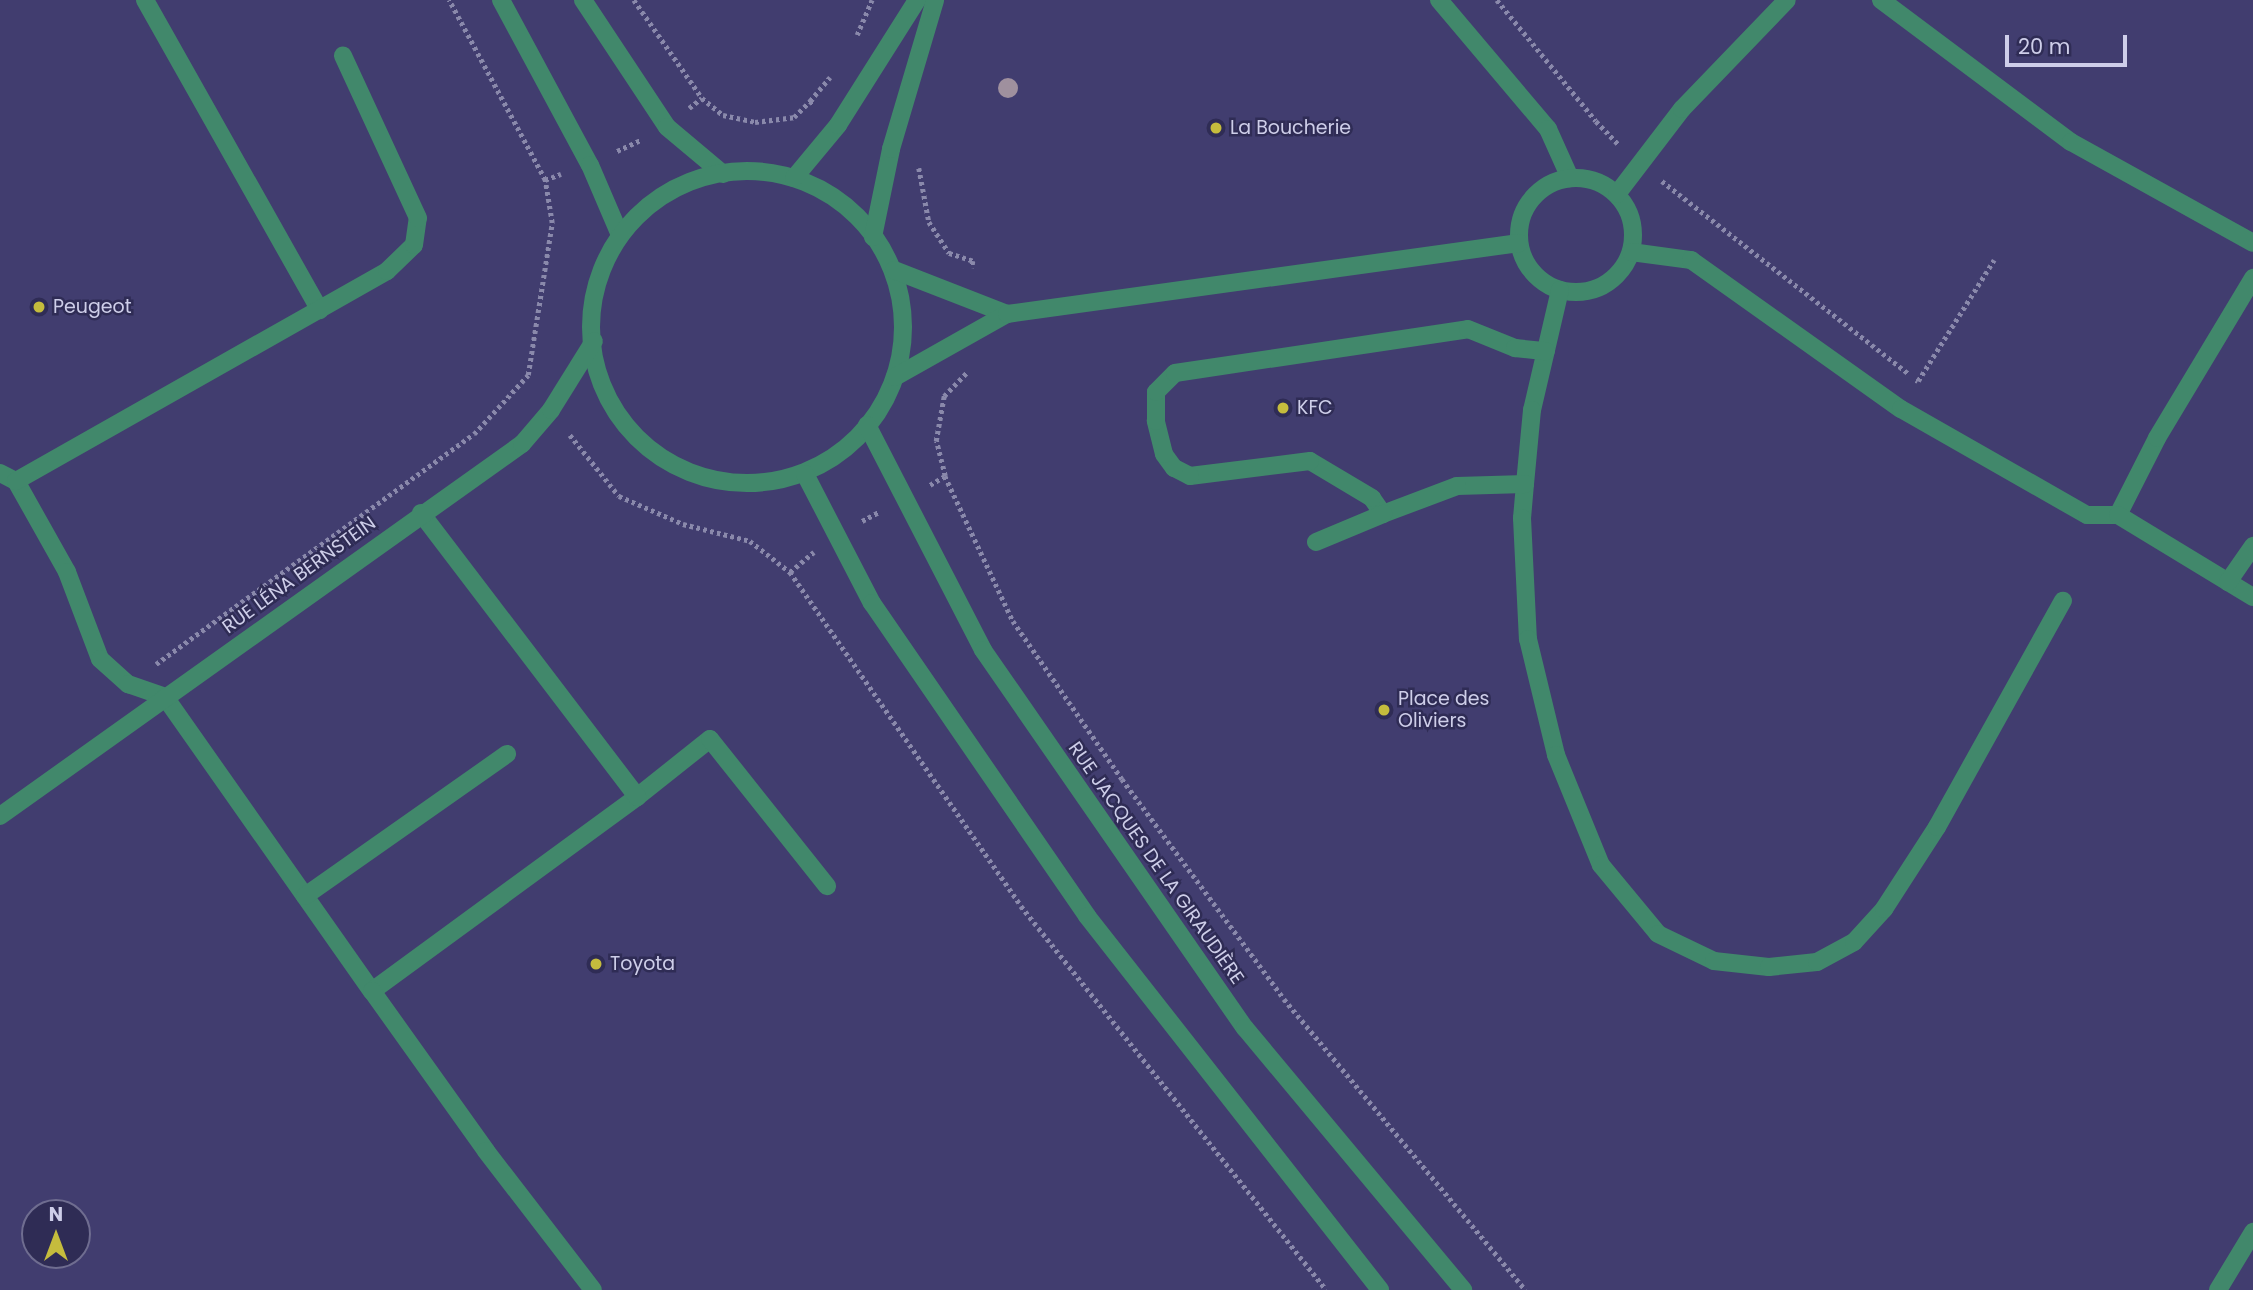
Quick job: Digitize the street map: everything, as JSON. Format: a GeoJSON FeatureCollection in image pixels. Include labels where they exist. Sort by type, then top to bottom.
{"type":"FeatureCollection","features":[{"type":"Feature","properties":{"kind":"street"},"geometry":{"type":"LineString","coordinates":[[145,0],[320,310]]}},
{"type":"Feature","properties":{"kind":"street"},"geometry":{"type":"LineString","coordinates":[[501,0],[590,165],[620,235]]}},
{"type":"Feature","properties":{"kind":"street"},"geometry":{"type":"LineString","coordinates":[[583,0],[667,127],[723,174]]}},
{"type":"Feature","properties":{"kind":"street"},"geometry":{"type":"LineString","coordinates":[[794,178],[838,125],[917,0]]}},
{"type":"Feature","properties":{"kind":"street"},"geometry":{"type":"LineString","coordinates":[[873,237],[891,149],[935,0]]}},
{"type":"Feature","properties":{"kind":"street"},"geometry":{"type":"LineString","coordinates":[[1439,0],[1449,8],[1548,129],[1570,178]]}},
{"type":"Feature","properties":{"kind":"street"},"geometry":{"type":"LineString","coordinates":[[1616,194],[1682,108],[1787,0]]}},
{"type":"Feature","properties":{"kind":"street"},"geometry":{"type":"LineString","coordinates":[[1881,0],[2071,142],[2253,243]]}},
{"type":"Feature","properties":{"kind":"street"},"geometry":{"type":"LineString","coordinates":[[343,57],[418,218],[414,245],[387,271],[320,310],[8,477],[66,572],[100,659],[128,684],[165,698],[486,1151],[593,1290]]}},
{"type":"Feature","properties":{"kind":"street"},"geometry":{"type":"LineString","coordinates":[[756,172],[794,178],[820,184],[864,223],[894,270],[904,336],[891,396],[852,444],[805,474],[739,484],[684,471],[631,432],[598,379],[591,319],[604,252],[643,211],[695,177],[756,172]]}},
{"type":"Feature","properties":{"kind":"street"},"geometry":{"type":"LineString","coordinates":[[1570,178],[1595,180],[1616,194],[1629,211],[1633,232],[1631,252],[1620,272],[1603,285],[1582,292],[1560,290],[1540,281],[1526,264],[1519,243],[1520,220],[1530,199],[1547,184],[1570,178]]}},
{"type":"Feature","properties":{"kind":"street"},"geometry":{"type":"LineString","coordinates":[[895,377],[1007,314],[1519,243]]}},
{"type":"Feature","properties":{"kind":"street"},"geometry":{"type":"LineString","coordinates":[[1631,252],[1690,260],[1901,409],[2087,515],[2118,515],[2253,597]]}},
{"type":"Feature","properties":{"kind":"street"},"geometry":{"type":"LineString","coordinates":[[894,270],[1007,314]]}},
{"type":"Feature","properties":{"kind":"street"},"geometry":{"type":"LineString","coordinates":[[2118,515],[2157,438],[2253,278]]}},
{"type":"Feature","properties":{"kind":"street"},"geometry":{"type":"LineString","coordinates":[[1560,290],[1532,410],[1525,484],[1522,518],[1528,639],[1556,755],[1601,865],[1658,934],[1714,961],[1769,967],[1817,962],[1854,942],[1884,909],[1937,827],[2063,601]]}},
{"type":"Feature","properties":{"kind":"street"},"geometry":{"type":"LineString","coordinates":[[1383,514],[1372,498],[1310,461],[1190,476],[1174,468],[1164,454],[1156,421],[1156,391],[1175,373],[1468,329],[1515,348],[1546,351]]}},
{"type":"Feature","properties":{"kind":"street","name":"RUE LÉNA BERNSTEIN"},"geometry":{"type":"LineString","coordinates":[[0,816],[421,513],[522,444],[551,411],[594,341]]}},
{"type":"Feature","properties":{"kind":"street","name":"RUE JACQUES DE LA GIRAUDIÈRE"},"geometry":{"type":"LineString","coordinates":[[867,425],[983,650],[1245,1028],[1463,1290]]}},
{"type":"Feature","properties":{"kind":"street"},"geometry":{"type":"LineString","coordinates":[[805,474],[872,603],[1087,916],[1380,1290]]}},
{"type":"Feature","properties":{"kind":"street"},"geometry":{"type":"LineString","coordinates":[[1316,542],[1457,486],[1525,484]]}},
{"type":"Feature","properties":{"kind":"street"},"geometry":{"type":"LineString","coordinates":[[421,513],[637,797]]}},
{"type":"Feature","properties":{"kind":"street"},"geometry":{"type":"LineString","coordinates":[[2228,582],[2253,546]]}},
{"type":"Feature","properties":{"kind":"street"},"geometry":{"type":"LineString","coordinates":[[372,991],[637,797],[710,739],[827,886]]}},
{"type":"Feature","properties":{"kind":"street"},"geometry":{"type":"LineString","coordinates":[[306,897],[507,754]]}},
{"type":"Feature","properties":{"kind":"street"},"geometry":{"type":"LineString","coordinates":[[2218,1290],[2253,1232]]}},
{"type":"Feature","properties":{"kind":"path"},"geometry":{"type":"LineString","coordinates":[[128,684],[474,434],[528,375],[552,223],[545,180],[449,0]]}},
{"type":"Feature","properties":{"kind":"path"},"geometry":{"type":"LineString","coordinates":[[634,0],[702,98],[723,115],[755,122],[794,117],[810,101],[838,125]]}},
{"type":"Feature","properties":{"kind":"path"},"geometry":{"type":"LineString","coordinates":[[1497,0],[1596,121],[1640,164],[1918,381],[1994,260]]}},
{"type":"Feature","properties":{"kind":"path"},"geometry":{"type":"LineString","coordinates":[[545,180],[590,165],[667,127],[702,98]]}},
{"type":"Feature","properties":{"kind":"path"},"geometry":{"type":"LineString","coordinates":[[891,149],[917,156],[919,172]]}},
{"type":"Feature","properties":{"kind":"path"},"geometry":{"type":"LineString","coordinates":[[528,375],[551,411],[619,496],[683,524],[750,541],[790,572],[1021,906],[1326,1290]]}},
{"type":"Feature","properties":{"kind":"path"},"geometry":{"type":"LineString","coordinates":[[945,476],[1013,621],[1122,779],[1284,999],[1526,1290]]}},
{"type":"Feature","properties":{"kind":"shaded area"},"geometry":{"type":"Polygon","coordinates":[[[0,0],[2253,0],[2253,1290],[0,1290],[0,0]]]}},
{"type":"Feature","properties":{"kind":"place","name":"La Boucherie"},"geometry":{"type":"Point","coordinates":[1216,128]}},
{"type":"Feature","properties":{"kind":"place","name":"Peugeot"},"geometry":{"type":"Point","coordinates":[39,307]}},
{"type":"Feature","properties":{"kind":"place","name":"KFC"},"geometry":{"type":"Point","coordinates":[1283,408]}},
{"type":"Feature","properties":{"kind":"place","name":"Place des Oliviers"},"geometry":{"type":"Point","coordinates":[1384,710]}},
{"type":"Feature","properties":{"kind":"place","name":"Toyota"},"geometry":{"type":"Point","coordinates":[596,964]}}]}
